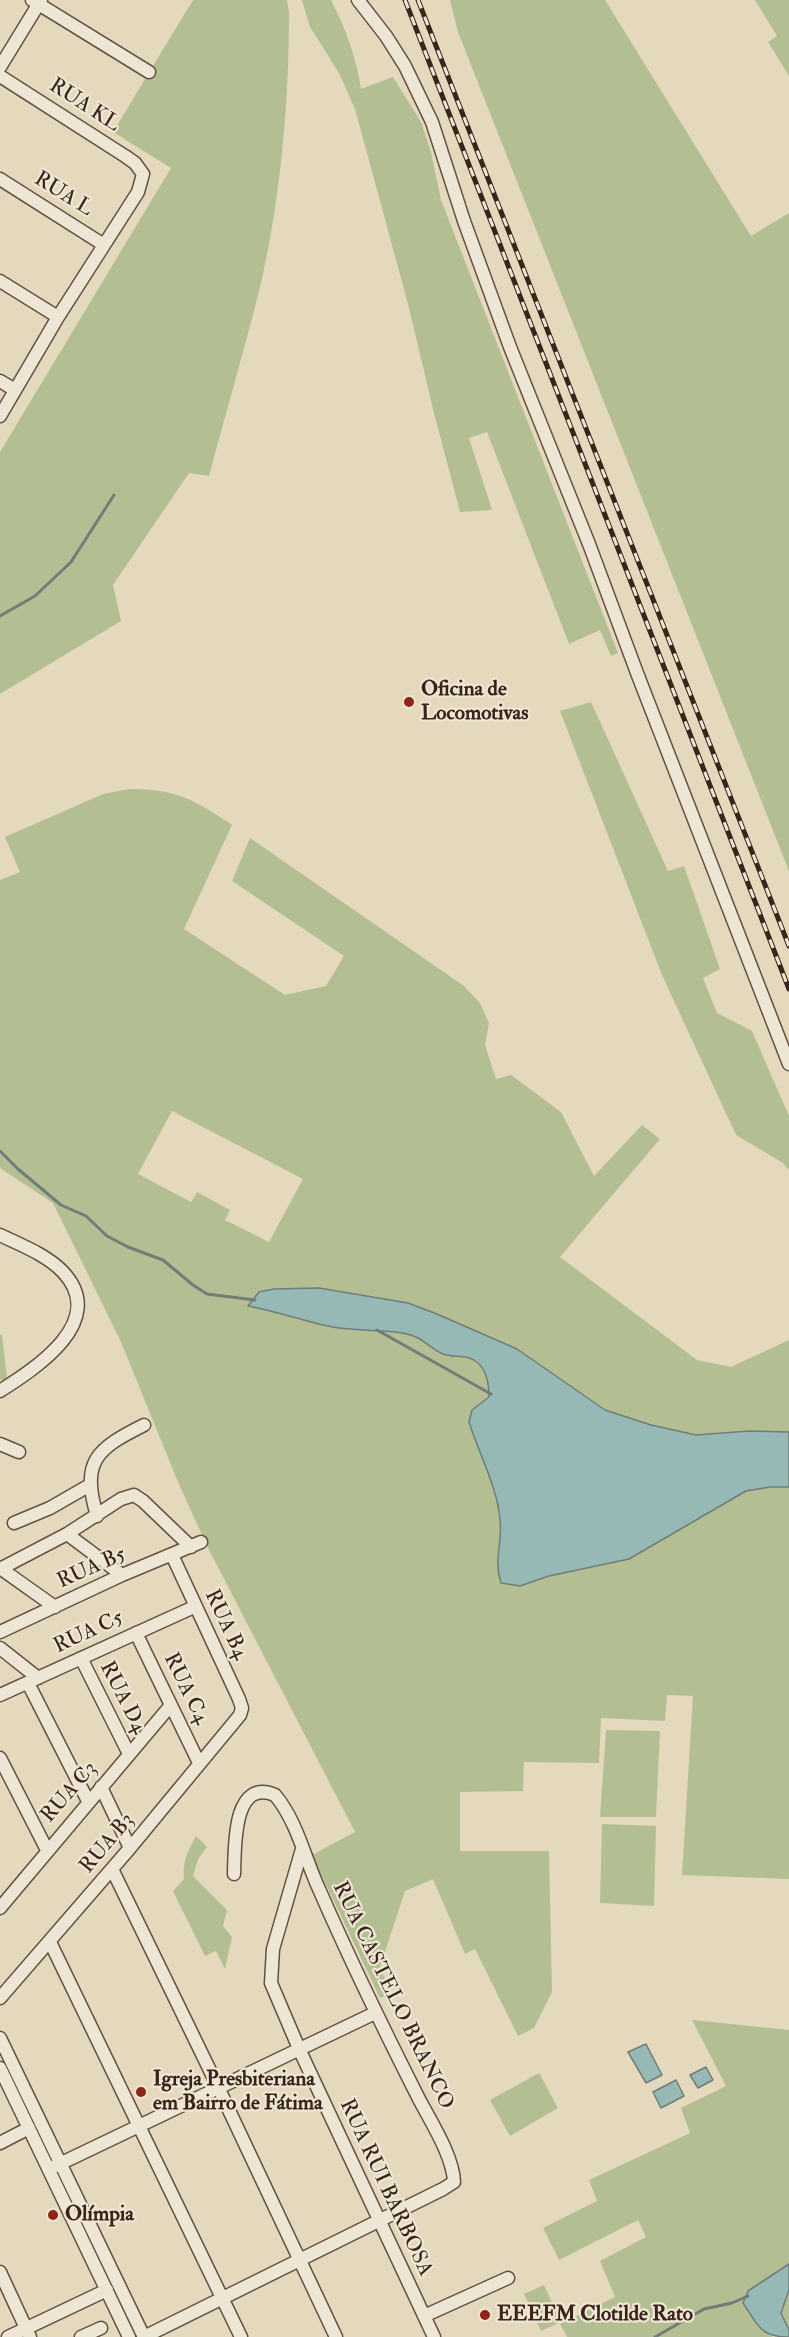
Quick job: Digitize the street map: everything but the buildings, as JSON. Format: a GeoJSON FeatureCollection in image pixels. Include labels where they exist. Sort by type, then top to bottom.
{"type":"FeatureCollection","features":[{"type":"Feature","properties":{"kind":"street"},"geometry":{"type":"LineString","coordinates":[[358,0],[386,36],[405,66],[432,122],[464,220],[510,347],[589,544],[789,1064]]}},
{"type":"Feature","properties":{"kind":"street"},"geometry":{"type":"LineString","coordinates":[[0,67],[37,1],[149,72]]}},
{"type":"Feature","properties":{"kind":"street","name":"RUA KL"},"geometry":{"type":"LineString","coordinates":[[0,76],[125,156],[135,163],[142,174],[138,192],[104,245]]}},
{"type":"Feature","properties":{"kind":"street","name":"RUA L"},"geometry":{"type":"LineString","coordinates":[[0,179],[104,245]]}},
{"type":"Feature","properties":{"kind":"street"},"geometry":{"type":"LineString","coordinates":[[0,416],[58,317],[104,245]]}},
{"type":"Feature","properties":{"kind":"street"},"geometry":{"type":"LineString","coordinates":[[0,281],[58,317]]}},
{"type":"Feature","properties":{"kind":"street"},"geometry":{"type":"LineString","coordinates":[[0,381],[15,390]]}},
{"type":"Feature","properties":{"kind":"street"},"geometry":{"type":"LineString","coordinates":[[0,1235],[46,1259],[64,1273],[74,1288],[77,1310],[75,1322],[66,1339],[26,1374],[0,1391]]}},
{"type":"Feature","properties":{"kind":"street"},"geometry":{"type":"LineString","coordinates":[[55,1607],[0,1568],[97,1516],[90,1485],[91,1470],[98,1456],[116,1440],[144,1425]]}},
{"type":"Feature","properties":{"kind":"street"},"geometry":{"type":"LineString","coordinates":[[0,1444],[19,1452]]}},
{"type":"Feature","properties":{"kind":"street"},"geometry":{"type":"LineString","coordinates":[[15,1522],[50,1508],[90,1485]]}},
{"type":"Feature","properties":{"kind":"street","name":"RUA B5"},"geometry":{"type":"LineString","coordinates":[[0,1632],[196,1544],[134,1495],[122,1499],[97,1516]]}},
{"type":"Feature","properties":{"kind":"street"},"geometry":{"type":"LineString","coordinates":[[67,1534],[123,1575]]}},
{"type":"Feature","properties":{"kind":"street","name":"RUA B4"},"geometry":{"type":"LineString","coordinates":[[172,1555],[194,1607],[239,1699],[242,1712]]}},
{"type":"Feature","properties":{"kind":"street","name":"RUA C5"},"geometry":{"type":"LineString","coordinates":[[0,1695],[194,1607]]}},
{"type":"Feature","properties":{"kind":"street","name":"RUA C4"},"geometry":{"type":"LineString","coordinates":[[136,1633],[199,1763]]}},
{"type":"Feature","properties":{"kind":"street"},"geometry":{"type":"LineString","coordinates":[[0,1648],[33,1681],[88,1801]]}},
{"type":"Feature","properties":{"kind":"street","name":"RUA D4"},"geometry":{"type":"LineString","coordinates":[[81,1658],[129,1754]]}},
{"type":"Feature","properties":{"kind":"street","name":"RUA C3"},"geometry":{"type":"LineString","coordinates":[[2,1900],[171,1705]]}},
{"type":"Feature","properties":{"kind":"street","name":"RUA B3"},"geometry":{"type":"LineString","coordinates":[[0,1998],[130,1848],[242,1712]]}},
{"type":"Feature","properties":{"kind":"street"},"geometry":{"type":"LineString","coordinates":[[0,1758],[47,1850]]}},
{"type":"Feature","properties":{"kind":"street"},"geometry":{"type":"LineString","coordinates":[[101,1787],[130,1848]]}},
{"type":"Feature","properties":{"kind":"street","name":"RUA CASTELO BRANCO"},"geometry":{"type":"LineString","coordinates":[[234,1874],[239,1819],[246,1801],[251,1795],[260,1792],[275,1795],[283,1804],[294,1827],[375,2013],[449,2160],[454,2182],[379,2220]]}},
{"type":"Feature","properties":{"kind":"street","name":"RUA RUI BARBOSA"},"geometry":{"type":"LineString","coordinates":[[302,1849],[273,1948],[271,1972],[274,1994],[434,2337]]}},
{"type":"Feature","properties":{"kind":"street"},"geometry":{"type":"LineString","coordinates":[[112,1869],[336,2337]]}},
{"type":"Feature","properties":{"kind":"street"},"geometry":{"type":"LineString","coordinates":[[50,1942],[241,2337]]}},
{"type":"Feature","properties":{"kind":"street"},"geometry":{"type":"LineString","coordinates":[[49,2169],[300,2051],[375,2013]]}},
{"type":"Feature","properties":{"kind":"street"},"geometry":{"type":"LineString","coordinates":[[0,2038],[4,2054],[61,2163],[144,2337],[379,2220]]}},
{"type":"Feature","properties":{"kind":"street"},"geometry":{"type":"LineString","coordinates":[[0,2068],[129,2337]]}},
{"type":"Feature","properties":{"kind":"street"},"geometry":{"type":"LineString","coordinates":[[0,2143],[29,2127]]}},
{"type":"Feature","properties":{"kind":"street"},"geometry":{"type":"LineString","coordinates":[[0,2272],[28,2333]]}},
{"type":"Feature","properties":{"kind":"street"},"geometry":{"type":"LineString","coordinates":[[424,2316],[508,2278]]}},
{"type":"Feature","properties":{"kind":"street"},"geometry":{"type":"LineString","coordinates":[[8,2337],[28,2333],[107,2290]]}},
{"type":"Feature","properties":{"kind":"street"},"geometry":{"type":"LineString","coordinates":[[81,2337],[101,2328]]}},
{"type":"Feature","properties":{"kind":"green space"},"geometry":{"type":"Polygon","coordinates":[[[193,0],[287,0],[289,12],[285,114],[274,216],[249,332],[209,476],[189,473],[113,585],[121,621],[0,694],[0,452],[171,168],[113,132],[193,0]]]}},
{"type":"Feature","properties":{"kind":"green space"},"geometry":{"type":"Polygon","coordinates":[[[302,0],[331,0],[350,43],[361,89],[393,77],[421,122],[431,152],[441,200],[618,653],[611,656],[600,630],[569,644],[487,432],[469,438],[492,510],[460,512],[408,304],[355,109],[339,73],[310,27],[302,0]]]}},
{"type":"Feature","properties":{"kind":"green space"},"geometry":{"type":"Polygon","coordinates":[[[450,0],[605,0],[751,236],[789,213],[789,871],[458,32],[450,0]]]}},
{"type":"Feature","properties":{"kind":"green space"},"geometry":{"type":"Polygon","coordinates":[[[755,0],[789,0],[789,76],[768,42],[777,36],[755,0]]]}},
{"type":"Feature","properties":{"kind":"green space"},"geometry":{"type":"Polygon","coordinates":[[[591,702],[668,871],[684,866],[720,969],[703,978],[717,1013],[752,1031],[789,1116],[789,1170],[783,1163],[736,1135],[662,975],[560,711],[591,702]]]}},
{"type":"Feature","properties":{"kind":"green space"},"geometry":{"type":"Polygon","coordinates":[[[129,789],[145,789],[172,794],[195,802],[232,825],[184,929],[285,995],[326,986],[344,956],[232,881],[250,838],[464,986],[480,1003],[489,1023],[485,1045],[496,1079],[511,1075],[561,1112],[594,1176],[642,1125],[660,1139],[560,1257],[697,1360],[731,1367],[789,1340],[789,1432],[749,1431],[696,1435],[651,1425],[605,1410],[517,1349],[408,1303],[319,1288],[274,1289],[259,1292],[249,1306],[333,1327],[408,1334],[443,1354],[470,1358],[481,1366],[488,1384],[489,1397],[472,1410],[469,1422],[498,1505],[500,1538],[497,1555],[520,1586],[549,1576],[629,1559],[746,1491],[789,1487],[789,1879],[682,1875],[693,1696],[667,1695],[665,1721],[601,1718],[599,1763],[524,1762],[523,1791],[460,1792],[460,1851],[549,1851],[552,1992],[534,2028],[518,2036],[475,1949],[465,1954],[433,1879],[405,1891],[380,1967],[391,1993],[380,1998],[312,1855],[355,1832],[207,1546],[178,1482],[121,1342],[53,1203],[0,1168],[0,880],[20,872],[5,837],[103,794],[129,789]],[[172,1111],[138,1174],[191,1202],[197,1192],[230,1210],[225,1220],[269,1242],[303,1179],[172,1111]]]}},
{"type":"Feature","properties":{"kind":"green space"},"geometry":{"type":"Polygon","coordinates":[[[0,1335],[2,1335],[7,1379],[0,1380],[0,1335]]]}},
{"type":"Feature","properties":{"kind":"green space"},"geometry":{"type":"Polygon","coordinates":[[[606,1730],[660,1731],[656,1817],[600,1817],[606,1730]]]}},
{"type":"Feature","properties":{"kind":"green space"},"geometry":{"type":"Polygon","coordinates":[[[602,1824],[656,1826],[654,1906],[600,1903],[602,1824]]]}},
{"type":"Feature","properties":{"kind":"green space"},"geometry":{"type":"Polygon","coordinates":[[[196,1836],[207,1847],[198,1859],[193,1876],[227,1910],[223,1926],[232,1937],[225,1969],[216,1951],[205,1956],[173,1891],[184,1879],[185,1862],[196,1836]]]}},
{"type":"Feature","properties":{"kind":"green space"},"geometry":{"type":"Polygon","coordinates":[[[692,2020],[789,2030],[789,2264],[748,2291],[762,2330],[773,2337],[567,2337],[560,2324],[615,2297],[600,2261],[646,2237],[638,2220],[559,2260],[543,2228],[597,2201],[589,2180],[690,2133],[681,2108],[726,2086],[692,2020]]]}},
{"type":"Feature","properties":{"kind":"green space"},"geometry":{"type":"Polygon","coordinates":[[[539,2073],[558,2108],[510,2136],[490,2100],[539,2073]]]}},
{"type":"Feature","properties":{"kind":"green space"},"geometry":{"type":"Polygon","coordinates":[[[544,2285],[561,2322],[541,2331],[524,2294],[544,2285]]]}},
{"type":"Feature","properties":{"kind":"green space"},"geometry":{"type":"Polygon","coordinates":[[[789,2290],[789,2330],[781,2313],[789,2290]]]}},
{"type":"Feature","properties":{"kind":"water"},"geometry":{"type":"Polygon","coordinates":[[[319,1288],[408,1303],[437,1314],[517,1349],[605,1410],[651,1425],[696,1435],[749,1431],[789,1432],[789,1487],[746,1491],[629,1559],[549,1576],[520,1586],[501,1583],[498,1566],[501,1528],[498,1507],[492,1482],[469,1422],[472,1410],[489,1397],[484,1370],[474,1360],[443,1354],[407,1334],[333,1327],[248,1306],[259,1292],[274,1289],[319,1288]]]}},
{"type":"Feature","properties":{"kind":"water"},"geometry":{"type":"Polygon","coordinates":[[[646,2044],[662,2075],[646,2083],[628,2052],[646,2044]]]}},
{"type":"Feature","properties":{"kind":"water"},"geometry":{"type":"Polygon","coordinates":[[[706,2067],[713,2080],[698,2088],[690,2075],[706,2067]]]}},
{"type":"Feature","properties":{"kind":"water"},"geometry":{"type":"Polygon","coordinates":[[[676,2080],[684,2096],[661,2108],[653,2092],[676,2080]]]}},
{"type":"Feature","properties":{"kind":"water"},"geometry":{"type":"Polygon","coordinates":[[[789,2264],[789,2290],[781,2313],[789,2330],[789,2337],[772,2335],[756,2323],[743,2303],[748,2291],[789,2264]]]}},
{"type":"Feature","properties":{"kind":"waterway"},"geometry":{"type":"LineString","coordinates":[[0,616],[35,596],[71,562],[114,495]]}},
{"type":"Feature","properties":{"kind":"waterway"},"geometry":{"type":"LineString","coordinates":[[0,1151],[61,1205],[86,1216],[107,1236],[128,1247],[163,1260],[207,1294],[255,1300]]}},
{"type":"Feature","properties":{"kind":"waterway"},"geometry":{"type":"LineString","coordinates":[[377,1330],[491,1394]]}},
{"type":"Feature","properties":{"kind":"waterway"},"geometry":{"type":"LineString","coordinates":[[655,2337],[704,2309],[732,2303],[748,2296]]}},
{"type":"Feature","properties":{"kind":"railway"},"geometry":{"type":"LineString","coordinates":[[405,0],[789,989]]}},
{"type":"Feature","properties":{"kind":"railway"},"geometry":{"type":"LineString","coordinates":[[418,0],[789,946]]}},
{"type":"Feature","properties":{"kind":"place","name":"Oficina de Locomotivas"},"geometry":{"type":"Point","coordinates":[409,702]}},
{"type":"Feature","properties":{"kind":"place","name":"Igreja Presbiteriana em Bairro de Fátima"},"geometry":{"type":"Point","coordinates":[141,2092]}},
{"type":"Feature","properties":{"kind":"place","name":"Olímpia"},"geometry":{"type":"Point","coordinates":[53,2215]}},
{"type":"Feature","properties":{"kind":"place","name":"EEEFM Clotilde Rato"},"geometry":{"type":"Point","coordinates":[485,2315]}}]}
